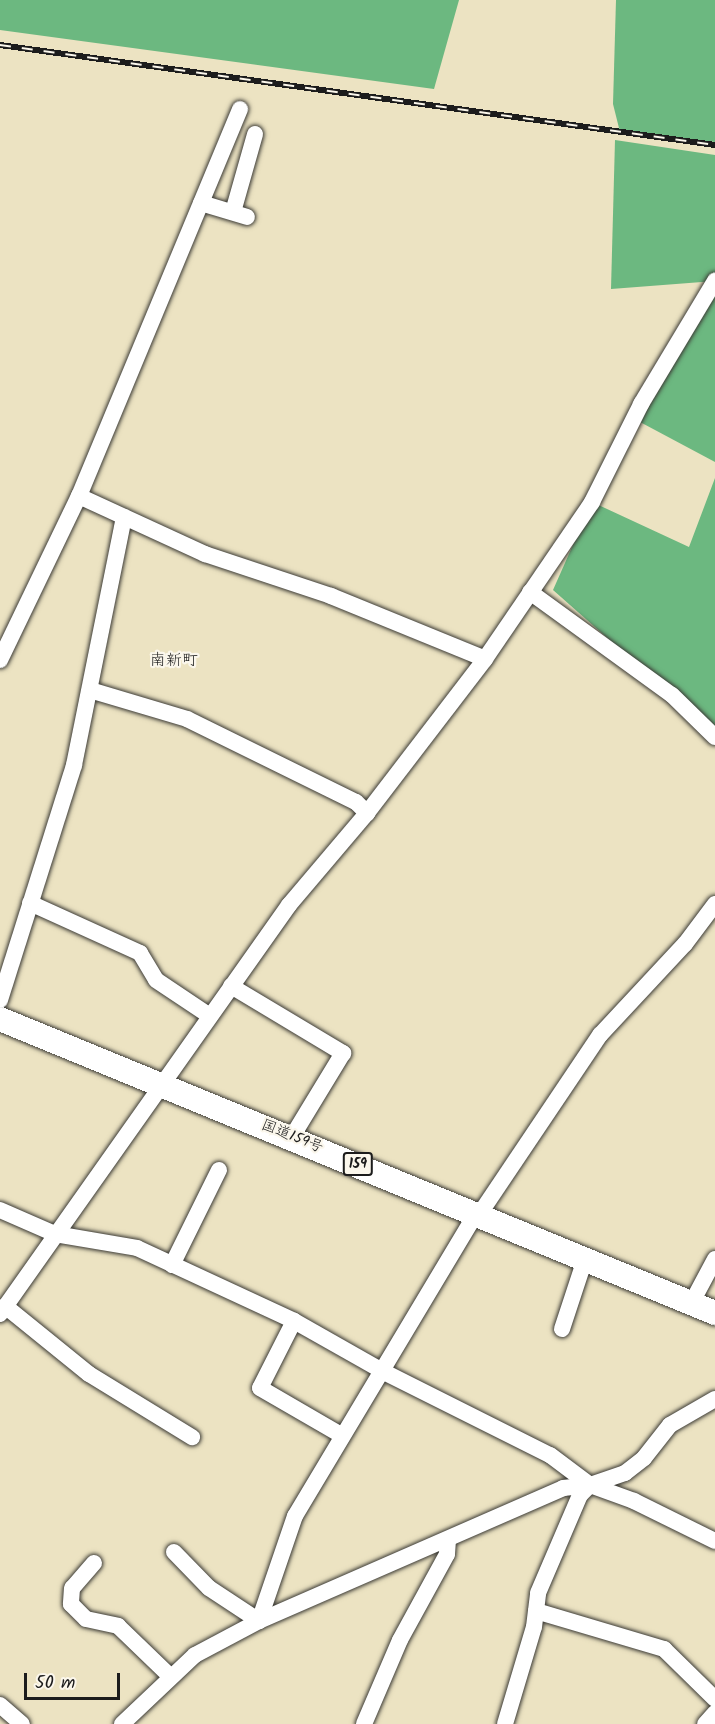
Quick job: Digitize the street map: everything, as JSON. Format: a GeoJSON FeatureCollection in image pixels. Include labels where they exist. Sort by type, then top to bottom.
{"type":"FeatureCollection","features":[{"type":"Feature","properties":{"kind":"highway","name":"国道159号"},"geometry":{"type":"LineString","coordinates":[[0,1019],[161,1083],[715,1313]]}},
{"type":"Feature","properties":{"kind":"street"},"geometry":{"type":"LineString","coordinates":[[0,660],[79,496],[240,109]]}},
{"type":"Feature","properties":{"kind":"street"},"geometry":{"type":"LineString","coordinates":[[201,203],[240,214],[255,134]]}},
{"type":"Feature","properties":{"kind":"street"},"geometry":{"type":"LineString","coordinates":[[192,1437],[89,1374],[2,1310],[161,1083],[290,905],[367,813],[484,659],[592,502],[641,404],[715,281]]}},
{"type":"Feature","properties":{"kind":"street"},"geometry":{"type":"LineString","coordinates":[[79,496],[205,554],[332,596],[484,659]]}},
{"type":"Feature","properties":{"kind":"street"},"geometry":{"type":"LineString","coordinates":[[0,1000],[74,765],[124,518]]}},
{"type":"Feature","properties":{"kind":"street"},"geometry":{"type":"LineString","coordinates":[[530,592],[672,695],[715,737]]}},
{"type":"Feature","properties":{"kind":"street"},"geometry":{"type":"LineString","coordinates":[[90,690],[187,719],[356,802],[367,813]]}},
{"type":"Feature","properties":{"kind":"street"},"geometry":{"type":"LineString","coordinates":[[30,903],[140,953],[156,980],[210,1016]]}},
{"type":"Feature","properties":{"kind":"street"},"geometry":{"type":"LineString","coordinates":[[259,1621],[295,1516],[341,1435],[384,1372],[476,1213],[483,1209],[600,1035],[685,944],[715,904]]}},
{"type":"Feature","properties":{"kind":"street"},"geometry":{"type":"LineString","coordinates":[[231,987],[343,1053],[292,1137]]}},
{"type":"Feature","properties":{"kind":"street"},"geometry":{"type":"LineString","coordinates":[[172,1265],[219,1170]]}},
{"type":"Feature","properties":{"kind":"street"},"geometry":{"type":"LineString","coordinates":[[0,1210],[55,1234],[138,1248],[294,1321],[384,1372],[550,1455],[590,1485],[634,1501],[715,1541]]}},
{"type":"Feature","properties":{"kind":"street"},"geometry":{"type":"LineString","coordinates":[[562,1329],[585,1259]]}},
{"type":"Feature","properties":{"kind":"street"},"geometry":{"type":"LineString","coordinates":[[691,1304],[715,1259]]}},
{"type":"Feature","properties":{"kind":"street"},"geometry":{"type":"LineString","coordinates":[[294,1321],[260,1388],[341,1435]]}},
{"type":"Feature","properties":{"kind":"street"},"geometry":{"type":"LineString","coordinates":[[122,1724],[195,1654],[259,1621],[563,1488],[590,1485],[626,1473],[644,1458],[670,1425],[715,1399]]}},
{"type":"Feature","properties":{"kind":"street"},"geometry":{"type":"LineString","coordinates":[[505,1724],[536,1611],[538,1593],[580,1495],[590,1485]]}},
{"type":"Feature","properties":{"kind":"street"},"geometry":{"type":"LineString","coordinates":[[364,1724],[400,1640],[447,1554],[448,1540]]}},
{"type":"Feature","properties":{"kind":"street"},"geometry":{"type":"LineString","coordinates":[[174,1552],[209,1588],[259,1621]]}},
{"type":"Feature","properties":{"kind":"street"},"geometry":{"type":"LineString","coordinates":[[94,1563],[72,1588],[71,1604],[86,1619],[118,1626],[170,1676]]}},
{"type":"Feature","properties":{"kind":"street"},"geometry":{"type":"LineString","coordinates":[[536,1611],[664,1649],[715,1699]]}},
{"type":"Feature","properties":{"kind":"street"},"geometry":{"type":"LineString","coordinates":[[0,1705],[22,1724]]}},
{"type":"Feature","properties":{"kind":"street"},"geometry":{"type":"LineString","coordinates":[[705,1724],[715,1713]]}},
{"type":"Feature","properties":{"kind":"green space"},"geometry":{"type":"Polygon","coordinates":[[[0,0],[459,0],[434,89],[0,30],[0,0]]]}},
{"type":"Feature","properties":{"kind":"green space"},"geometry":{"type":"Polygon","coordinates":[[[616,0],[715,0],[715,142],[620,132],[613,104],[616,0]]]}},
{"type":"Feature","properties":{"kind":"green space"},"geometry":{"type":"Polygon","coordinates":[[[615,140],[715,155],[715,281],[611,289],[615,140]]]}},
{"type":"Feature","properties":{"kind":"green space"},"geometry":{"type":"Polygon","coordinates":[[[715,294],[715,462],[640,422],[715,294]]]}},
{"type":"Feature","properties":{"kind":"green space"},"geometry":{"type":"Polygon","coordinates":[[[715,478],[715,743],[672,695],[553,590],[592,502],[689,547],[715,478]]]}},
{"type":"Feature","properties":{"kind":"railway"},"geometry":{"type":"LineString","coordinates":[[0,45],[715,145]]}},
{"type":"Feature","properties":{"kind":"district","name":"南新町"},"geometry":{"type":"Point","coordinates":[174,661]}}]}
